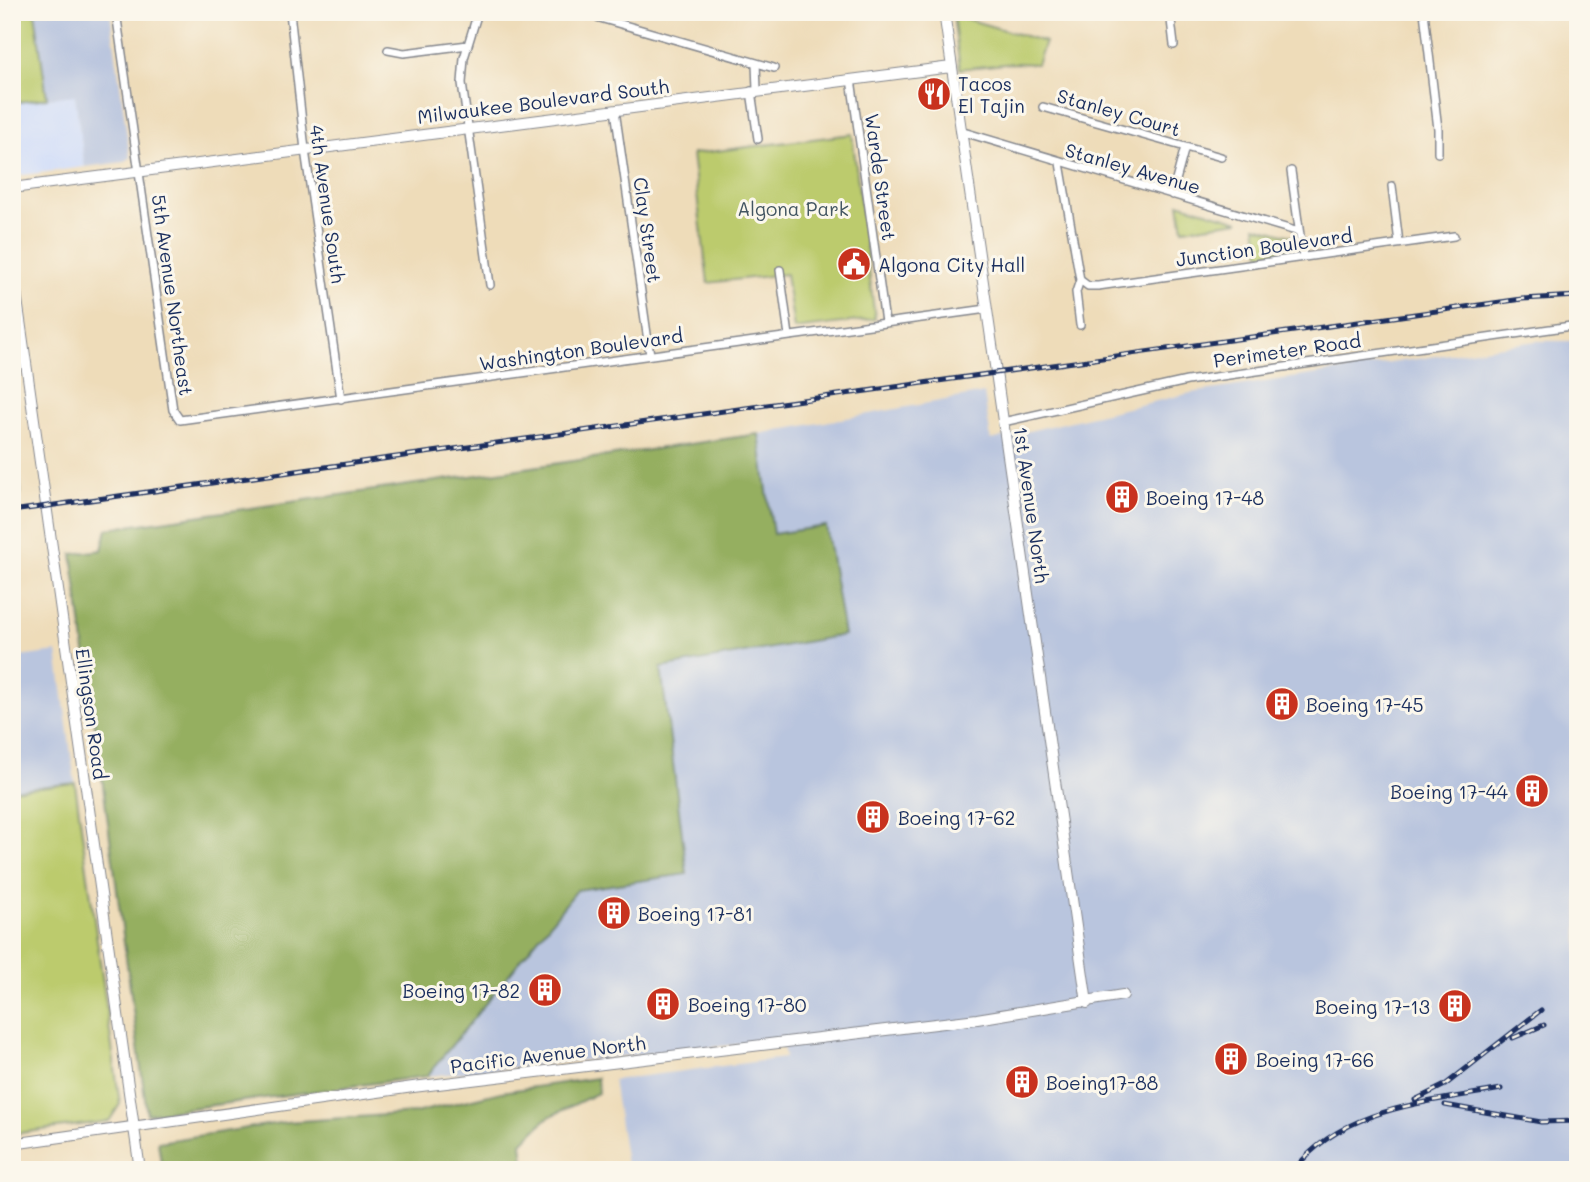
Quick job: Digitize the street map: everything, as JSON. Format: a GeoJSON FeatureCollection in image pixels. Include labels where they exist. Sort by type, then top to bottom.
{"type":"FeatureCollection","features":[{"type":"Feature","properties":{"kind":"street","name":"5th Avenue Northeast"},"geometry":{"type":"LineString","coordinates":[[116,12],[173,410],[180,421]]}},
{"type":"Feature","properties":{"kind":"street","name":"4th Avenue South"},"geometry":{"type":"LineString","coordinates":[[290,12],[304,150],[341,399]]}},
{"type":"Feature","properties":{"kind":"street"},"geometry":{"type":"LineString","coordinates":[[478,12],[468,46],[462,83],[490,285]]}},
{"type":"Feature","properties":{"kind":"street"},"geometry":{"type":"LineString","coordinates":[[579,12],[774,68]]}},
{"type":"Feature","properties":{"kind":"street","name":"1st Avenue North"},"geometry":{"type":"LineString","coordinates":[[944,12],[1087,1003]]}},
{"type":"Feature","properties":{"kind":"street"},"geometry":{"type":"LineString","coordinates":[[1170,12],[1174,45]]}},
{"type":"Feature","properties":{"kind":"street"},"geometry":{"type":"LineString","coordinates":[[1424,12],[1438,129],[1438,153]]}},
{"type":"Feature","properties":{"kind":"street"},"geometry":{"type":"LineString","coordinates":[[388,50],[404,53],[468,46]]}},
{"type":"Feature","properties":{"kind":"street"},"geometry":{"type":"LineString","coordinates":[[756,63],[754,91],[758,139]]}},
{"type":"Feature","properties":{"kind":"street","name":"Milwaukee Boulevard South"},"geometry":{"type":"LineString","coordinates":[[12,188],[951,67]]}},
{"type":"Feature","properties":{"kind":"street","name":"Warde Street"},"geometry":{"type":"LineString","coordinates":[[851,79],[885,322]]}},
{"type":"Feature","properties":{"kind":"street","name":"Stanley Court"},"geometry":{"type":"LineString","coordinates":[[1044,107],[1221,157]]}},
{"type":"Feature","properties":{"kind":"street","name":"Clay Street"},"geometry":{"type":"LineString","coordinates":[[615,110],[650,355]]}},
{"type":"Feature","properties":{"kind":"street","name":"Stanley Avenue"},"geometry":{"type":"LineString","coordinates":[[960,131],[1060,163],[1299,232]]}},
{"type":"Feature","properties":{"kind":"street","name":"Stanley Court"},"geometry":{"type":"LineString","coordinates":[[1172,195],[1185,147]]}},
{"type":"Feature","properties":{"kind":"street"},"geometry":{"type":"LineString","coordinates":[[1060,163],[1080,280],[1076,292],[1080,325]]}},
{"type":"Feature","properties":{"kind":"street"},"geometry":{"type":"LineString","coordinates":[[1291,171],[1303,257]]}},
{"type":"Feature","properties":{"kind":"street"},"geometry":{"type":"LineString","coordinates":[[1392,186],[1399,243]]}},
{"type":"Feature","properties":{"kind":"street","name":"Junction Boulevard"},"geometry":{"type":"LineString","coordinates":[[1080,280],[1088,286],[1098,286],[1454,236]]}},
{"type":"Feature","properties":{"kind":"street","name":"Ellingson Road"},"geometry":{"type":"LineString","coordinates":[[12,264],[140,1170]]}},
{"type":"Feature","properties":{"kind":"street"},"geometry":{"type":"LineString","coordinates":[[780,270],[789,336]]}},
{"type":"Feature","properties":{"kind":"street","name":"Washington Boulevard"},"geometry":{"type":"LineString","coordinates":[[180,421],[987,309]]}},
{"type":"Feature","properties":{"kind":"street","name":"Perimeter Road"},"geometry":{"type":"LineString","coordinates":[[1003,422],[1187,381],[1578,325]]}},
{"type":"Feature","properties":{"kind":"street","name":"Pacific Avenue North"},"geometry":{"type":"LineString","coordinates":[[12,1144],[413,1087],[764,1047],[1087,1003],[1123,995]]}},
{"type":"Feature","properties":{"kind":"shaded area"},"geometry":{"type":"Polygon","coordinates":[[[35,12],[110,12],[130,158],[124,162],[85,167],[75,95],[47,98],[35,12]]]}},
{"type":"Feature","properties":{"kind":"shaded area"},"geometry":{"type":"Polygon","coordinates":[[[75,94],[85,167],[23,175],[13,172],[12,103],[75,94]]]}},
{"type":"Feature","properties":{"kind":"shaded area"},"geometry":{"type":"Polygon","coordinates":[[[1536,341],[1578,341],[1578,1170],[627,1170],[613,1080],[785,1058],[782,1040],[427,1076],[577,890],[687,874],[661,668],[844,635],[826,526],[773,534],[759,434],[984,393],[991,440],[1191,393],[1536,341]]]}},
{"type":"Feature","properties":{"kind":"shaded area"},"geometry":{"type":"Polygon","coordinates":[[[57,652],[75,783],[12,790],[12,658],[57,652]]]}},
{"type":"Feature","properties":{"kind":"green space"},"geometry":{"type":"Polygon","coordinates":[[[12,12],[35,12],[47,98],[12,103],[12,12]]]}},
{"type":"Feature","properties":{"kind":"green space"},"geometry":{"type":"Polygon","coordinates":[[[953,15],[1045,42],[1037,64],[1014,63],[960,69],[953,15]]]}},
{"type":"Feature","properties":{"kind":"green space","name":"Algona Park"},"geometry":{"type":"Polygon","coordinates":[[[852,134],[875,319],[794,329],[786,274],[708,283],[692,154],[852,134]]]}},
{"type":"Feature","properties":{"kind":"green space"},"geometry":{"type":"Polygon","coordinates":[[[1179,203],[1239,221],[1183,229],[1179,203]]]}},
{"type":"Feature","properties":{"kind":"green space"},"geometry":{"type":"Polygon","coordinates":[[[1256,226],[1291,236],[1294,249],[1260,254],[1256,226]]]}},
{"type":"Feature","properties":{"kind":"green space"},"geometry":{"type":"Polygon","coordinates":[[[12,423],[21,493],[12,494],[12,423]]]}},
{"type":"Feature","properties":{"kind":"green space"},"geometry":{"type":"Polygon","coordinates":[[[759,434],[773,534],[826,526],[844,635],[661,668],[687,874],[577,890],[427,1076],[147,1114],[72,554],[102,550],[107,529],[759,434]]]}},
{"type":"Feature","properties":{"kind":"green space"},"geometry":{"type":"Polygon","coordinates":[[[75,783],[120,1104],[109,1121],[12,1134],[12,790],[75,783]]]}},
{"type":"Feature","properties":{"kind":"green space"},"geometry":{"type":"Polygon","coordinates":[[[597,1078],[598,1093],[547,1118],[522,1143],[525,1170],[162,1170],[158,1142],[286,1122],[415,1113],[501,1092],[597,1078]]]}},
{"type":"Feature","properties":{"kind":"railway"},"geometry":{"type":"LineString","coordinates":[[12,511],[1522,299],[1578,296]]}},
{"type":"Feature","properties":{"kind":"railway"},"geometry":{"type":"LineString","coordinates":[[1415,1100],[1445,1085],[1541,1010]]}},
{"type":"Feature","properties":{"kind":"railway"},"geometry":{"type":"LineString","coordinates":[[1513,1038],[1544,1025]]}},
{"type":"Feature","properties":{"kind":"railway"},"geometry":{"type":"LineString","coordinates":[[1294,1170],[1314,1149],[1337,1132],[1362,1120],[1416,1104],[1501,1089]]}},
{"type":"Feature","properties":{"kind":"railway"},"geometry":{"type":"LineString","coordinates":[[1445,1105],[1541,1122],[1578,1121]]}},
{"type":"Feature","properties":{"kind":"place","name":"Tacos El Tajin"},"geometry":{"type":"Point","coordinates":[934,94]}},
{"type":"Feature","properties":{"kind":"place","name":"Algona City Hall"},"geometry":{"type":"Point","coordinates":[854,264]}},
{"type":"Feature","properties":{"kind":"place","name":"Boeing 17-48"},"geometry":{"type":"Point","coordinates":[1122,497]}},
{"type":"Feature","properties":{"kind":"place","name":"Boeing 17-45"},"geometry":{"type":"Point","coordinates":[1282,704]}},
{"type":"Feature","properties":{"kind":"place","name":"Boeing 17-44"},"geometry":{"type":"Point","coordinates":[1532,791]}},
{"type":"Feature","properties":{"kind":"place","name":"Boeing 17-62"},"geometry":{"type":"Point","coordinates":[873,817]}},
{"type":"Feature","properties":{"kind":"place","name":"Boeing 17-81"},"geometry":{"type":"Point","coordinates":[614,913]}},
{"type":"Feature","properties":{"kind":"place","name":"Boeing 17-82"},"geometry":{"type":"Point","coordinates":[545,990]}},
{"type":"Feature","properties":{"kind":"place","name":"Boeing 17-80"},"geometry":{"type":"Point","coordinates":[663,1004]}},
{"type":"Feature","properties":{"kind":"place","name":"Boeing 17-13"},"geometry":{"type":"Point","coordinates":[1455,1006]}},
{"type":"Feature","properties":{"kind":"place","name":"Boeing 17-66"},"geometry":{"type":"Point","coordinates":[1231,1059]}},
{"type":"Feature","properties":{"kind":"place","name":"Boeing17-88"},"geometry":{"type":"Point","coordinates":[1022,1082]}}]}
